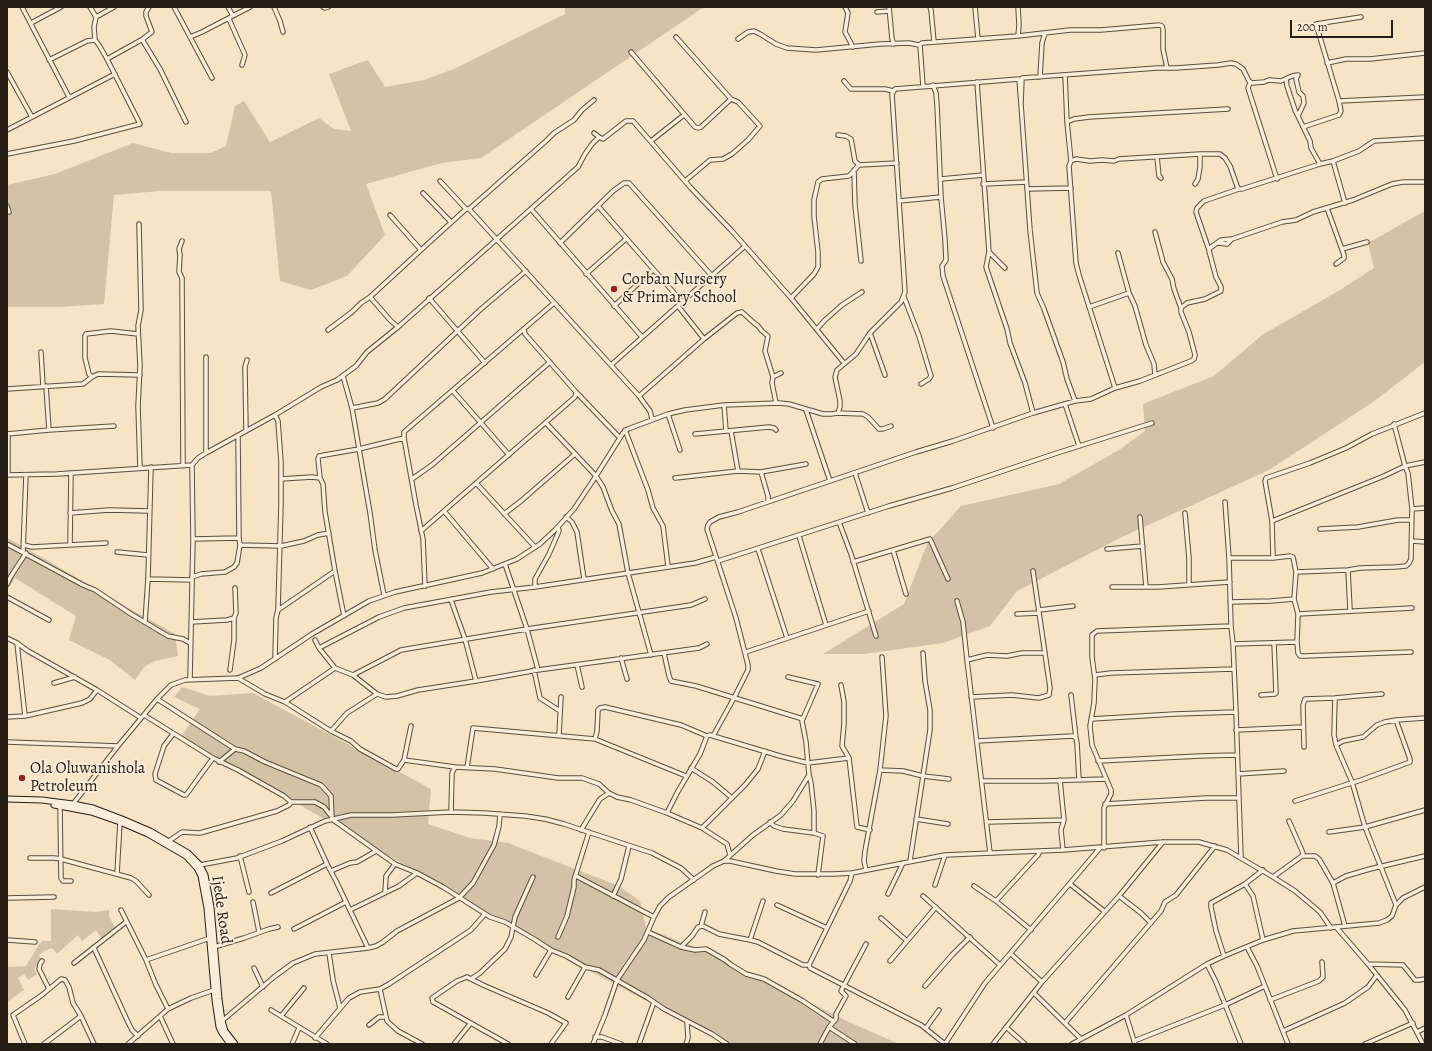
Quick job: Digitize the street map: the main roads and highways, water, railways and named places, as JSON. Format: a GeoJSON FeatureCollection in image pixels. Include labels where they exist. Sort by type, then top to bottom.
{"type":"FeatureCollection","features":[{"type":"Feature","properties":{"kind":"main road","name":"Ijede Road"},"geometry":{"type":"LineString","coordinates":[[7,799],[42,800],[93,808],[150,830],[188,853],[200,866],[205,875],[211,907],[218,999],[222,1021],[225,1031],[236,1044]]}},
{"type":"Feature","properties":{"kind":"main road","name":"Ijede Road"},"geometry":{"type":"LineString","coordinates":[[7,802],[40,803],[91,812],[148,834],[186,856],[197,868],[202,882],[207,908],[214,990],[219,1027],[230,1044]]}},
{"type":"Feature","properties":{"kind":"place","name":"Corban Nursery & Primary School"},"geometry":{"type":"Point","coordinates":[614,289]}},
{"type":"Feature","properties":{"kind":"place","name":"Ola Oluwanishola Petroleum"},"geometry":{"type":"Point","coordinates":[22,778]}}]}
